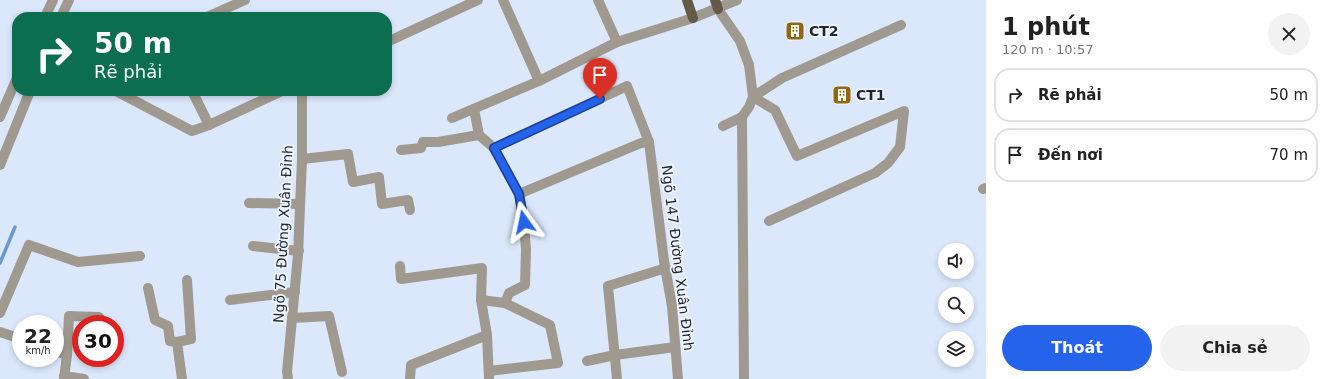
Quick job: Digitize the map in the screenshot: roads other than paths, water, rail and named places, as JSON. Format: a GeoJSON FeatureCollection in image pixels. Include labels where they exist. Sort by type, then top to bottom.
{"type":"FeatureCollection","features":[{"type":"Feature","properties":{"kind":"main road"},"geometry":{"type":"LineString","coordinates":[[687,0],[693,18]]}},
{"type":"Feature","properties":{"kind":"street"},"geometry":{"type":"LineString","coordinates":[[47,12],[53,0]]}},
{"type":"Feature","properties":{"kind":"street"},"geometry":{"type":"LineString","coordinates":[[63,12],[69,0]]}},
{"type":"Feature","properties":{"kind":"street"},"geometry":{"type":"LineString","coordinates":[[218,12],[245,0]]}},
{"type":"Feature","properties":{"kind":"street"},"geometry":{"type":"LineString","coordinates":[[392,40],[478,0]]}},
{"type":"Feature","properties":{"kind":"street"},"geometry":{"type":"LineString","coordinates":[[503,0],[539,81]]}},
{"type":"Feature","properties":{"kind":"street"},"geometry":{"type":"LineString","coordinates":[[598,0],[617,42]]}},
{"type":"Feature","properties":{"kind":"street"},"geometry":{"type":"LineString","coordinates":[[452,118],[539,81],[617,42],[693,18],[716,4],[737,0]]}},
{"type":"Feature","properties":{"kind":"street"},"geometry":{"type":"LineString","coordinates":[[716,4],[740,42],[749,65],[753,97],[749,107],[742,117],[723,126]]}},
{"type":"Feature","properties":{"kind":"street"},"geometry":{"type":"LineString","coordinates":[[753,97],[782,78],[901,25]]}},
{"type":"Feature","properties":{"kind":"street","name":"Ngõ 147 Đường Xuân Đỉnh"},"geometry":{"type":"LineString","coordinates":[[494,148],[626,86],[648,142],[672,306],[678,379]]}},
{"type":"Feature","properties":{"kind":"street"},"geometry":{"type":"LineString","coordinates":[[0,117],[12,89]]}},
{"type":"Feature","properties":{"kind":"street"},"geometry":{"type":"LineString","coordinates":[[0,164],[28,96]]}},
{"type":"Feature","properties":{"kind":"street"},"geometry":{"type":"LineString","coordinates":[[126,96],[192,131],[209,125],[271,96]]}},
{"type":"Feature","properties":{"kind":"street"},"geometry":{"type":"LineString","coordinates":[[194,96],[209,125]]}},
{"type":"Feature","properties":{"kind":"street","name":"Ngõ 75 Đường Xuân Đỉnh"},"geometry":{"type":"LineString","coordinates":[[288,379],[299,251],[302,159],[302,96]]}},
{"type":"Feature","properties":{"kind":"street"},"geometry":{"type":"LineString","coordinates":[[753,97],[775,110],[797,156],[904,111],[900,147],[888,163],[875,173],[769,221]]}},
{"type":"Feature","properties":{"kind":"street"},"geometry":{"type":"LineString","coordinates":[[474,109],[479,135],[494,148],[519,194],[524,222],[526,250],[525,285],[509,293],[505,303]]}},
{"type":"Feature","properties":{"kind":"street"},"geometry":{"type":"LineString","coordinates":[[742,117],[744,379]]}},
{"type":"Feature","properties":{"kind":"street"},"geometry":{"type":"LineString","coordinates":[[401,150],[421,148],[423,142],[438,142],[479,135]]}},
{"type":"Feature","properties":{"kind":"street"},"geometry":{"type":"LineString","coordinates":[[519,194],[641,143],[648,142]]}},
{"type":"Feature","properties":{"kind":"street"},"geometry":{"type":"LineString","coordinates":[[302,159],[348,154],[353,182],[379,177],[382,204],[408,200],[410,210]]}},
{"type":"Feature","properties":{"kind":"street"},"geometry":{"type":"LineString","coordinates":[[249,203],[300,204]]}},
{"type":"Feature","properties":{"kind":"street"},"geometry":{"type":"LineString","coordinates":[[0,313],[29,245],[78,262],[140,256]]}},
{"type":"Feature","properties":{"kind":"street"},"geometry":{"type":"LineString","coordinates":[[253,246],[299,251]]}},
{"type":"Feature","properties":{"kind":"street"},"geometry":{"type":"LineString","coordinates":[[400,266],[401,279],[482,268],[481,300],[487,335],[489,375],[558,363],[550,325],[505,303],[481,300]]}},
{"type":"Feature","properties":{"kind":"street"},"geometry":{"type":"LineString","coordinates":[[617,379],[608,286],[666,268]]}},
{"type":"Feature","properties":{"kind":"street"},"geometry":{"type":"LineString","coordinates":[[148,288],[155,320],[168,326],[170,341],[177,342],[191,339],[187,280]]}},
{"type":"Feature","properties":{"kind":"street"},"geometry":{"type":"LineString","coordinates":[[230,300],[295,292]]}},
{"type":"Feature","properties":{"kind":"street"},"geometry":{"type":"LineString","coordinates":[[72,316],[69,316],[68,355],[64,378],[84,379]]}},
{"type":"Feature","properties":{"kind":"street"},"geometry":{"type":"LineString","coordinates":[[293,318],[329,316],[342,372]]}},
{"type":"Feature","properties":{"kind":"street"},"geometry":{"type":"LineString","coordinates":[[0,332],[12,336]]}},
{"type":"Feature","properties":{"kind":"street"},"geometry":{"type":"LineString","coordinates":[[410,379],[411,365],[487,335]]}},
{"type":"Feature","properties":{"kind":"street"},"geometry":{"type":"LineString","coordinates":[[177,342],[182,379]]}},
{"type":"Feature","properties":{"kind":"street"},"geometry":{"type":"LineString","coordinates":[[587,361],[615,355],[675,347]]}},
{"type":"Feature","properties":{"kind":"street"},"geometry":{"type":"LineString","coordinates":[[64,354],[68,355]]}},
{"type":"Feature","properties":{"kind":"waterway"},"geometry":{"type":"LineString","coordinates":[[0,263],[15,227]]}},
{"type":"Feature","properties":{"kind":"place","name":"CT2"},"geometry":{"type":"Point","coordinates":[795,31]}},
{"type":"Feature","properties":{"kind":"place","name":"CT1"},"geometry":{"type":"Point","coordinates":[842,95]}}]}
